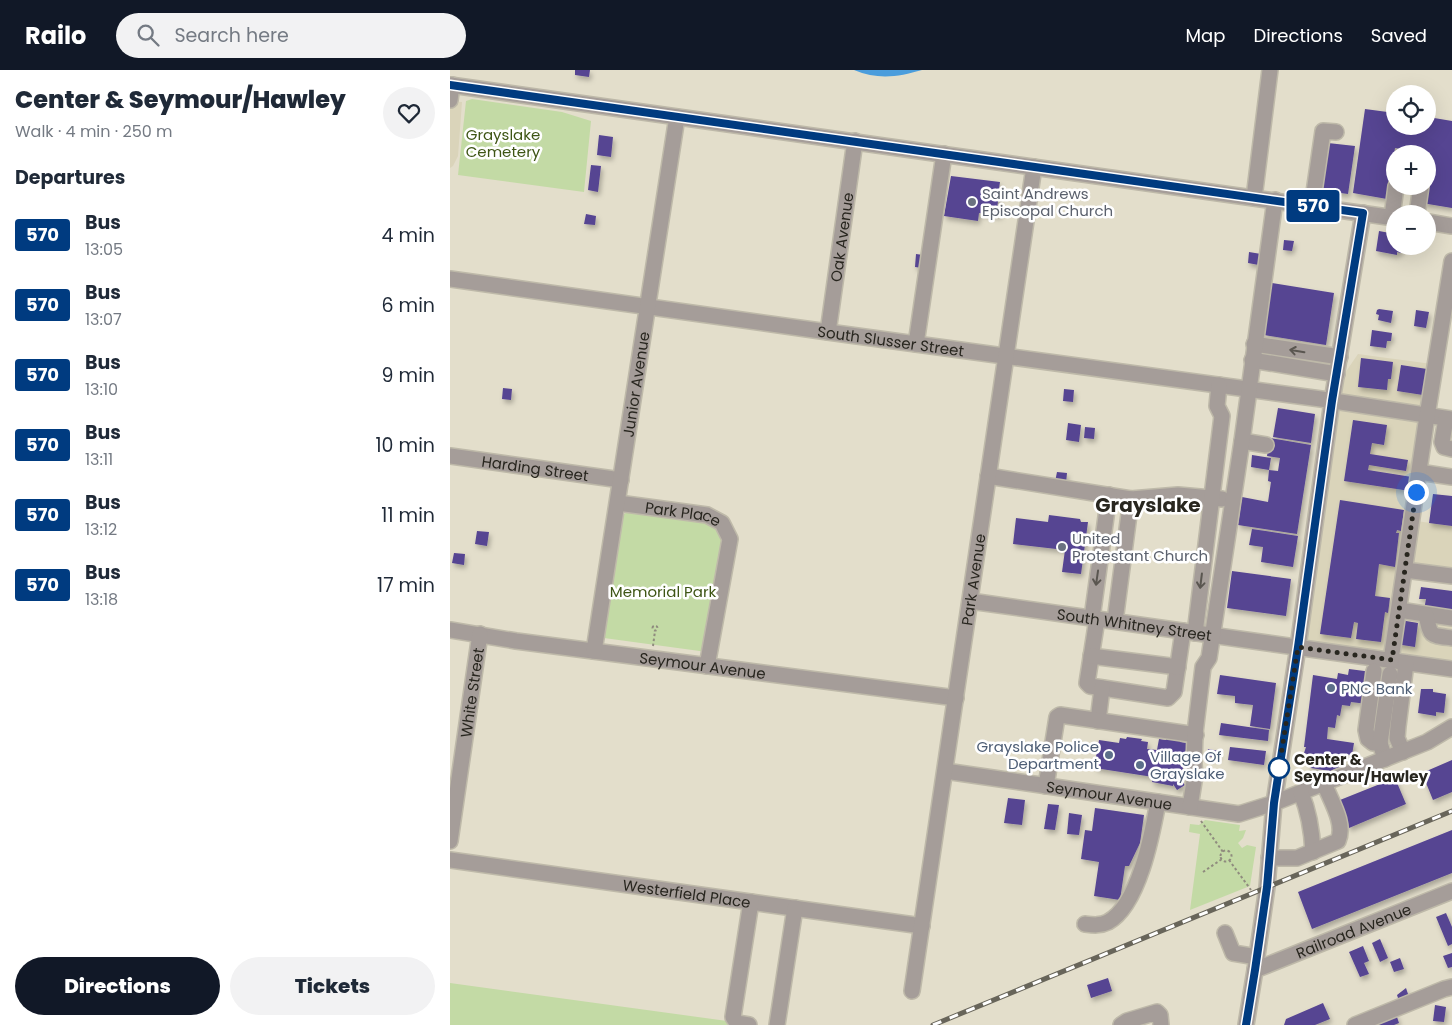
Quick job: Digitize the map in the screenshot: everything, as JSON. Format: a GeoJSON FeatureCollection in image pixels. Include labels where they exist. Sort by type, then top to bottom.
{"type":"FeatureCollection","features":[{"type":"Feature","properties":{"kind":"street"},"geometry":{"type":"LineString","coordinates":[[1254,198],[1270,70]]}},
{"type":"Feature","properties":{"kind":"street"},"geometry":{"type":"LineString","coordinates":[[450,100],[451,85],[1386,216]]}},
{"type":"Feature","properties":{"kind":"street","name":"Junior Avenue"},"geometry":{"type":"LineString","coordinates":[[594,651],[677,116]]}},
{"type":"Feature","properties":{"kind":"street"},"geometry":{"type":"LineString","coordinates":[[1312,206],[1323,131],[1336,132]]}},
{"type":"Feature","properties":{"kind":"street","name":"Oak Avenue"},"geometry":{"type":"LineString","coordinates":[[828,332],[855,142]]}},
{"type":"Feature","properties":{"kind":"street"},"geometry":{"type":"LineString","coordinates":[[916,344],[944,154]]}},
{"type":"Feature","properties":{"kind":"street","name":"Park Avenue"},"geometry":{"type":"LineString","coordinates":[[912,991],[1034,167]]}},
{"type":"Feature","properties":{"kind":"street"},"geometry":{"type":"LineString","coordinates":[[1194,813],[1194,764],[1203,667],[1209,658],[1242,442],[1274,200]]}},
{"type":"Feature","properties":{"kind":"street"},"geometry":{"type":"LineString","coordinates":[[1246,1025],[1256,964],[1274,803],[1332,401],[1363,213]]}},
{"type":"Feature","properties":{"kind":"street"},"geometry":{"type":"LineString","coordinates":[[1436,223],[1452,226]]}},
{"type":"Feature","properties":{"kind":"street"},"geometry":{"type":"LineString","coordinates":[[1389,670],[1366,730],[1368,739],[1373,743],[1380,743],[1387,737],[1389,670],[1452,261]]}},
{"type":"Feature","properties":{"kind":"street","name":"South Slusser Street"},"geometry":{"type":"LineString","coordinates":[[450,279],[1248,389],[1449,419]]}},
{"type":"Feature","properties":{"kind":"street"},"geometry":{"type":"LineString","coordinates":[[1254,344],[1340,357]]}},
{"type":"Feature","properties":{"kind":"street"},"geometry":{"type":"LineString","coordinates":[[1252,360],[1337,374]]}},
{"type":"Feature","properties":{"kind":"street"},"geometry":{"type":"LineString","coordinates":[[1109,496],[1087,683],[1090,686],[1168,698],[1174,692],[1178,667],[1189,632],[1212,498],[1222,416],[1217,406],[1219,385]]}},
{"type":"Feature","properties":{"kind":"street"},"geometry":{"type":"LineString","coordinates":[[1449,419],[1442,442],[1444,447],[1452,449]]}},
{"type":"Feature","properties":{"kind":"street"},"geometry":{"type":"LineString","coordinates":[[1242,442],[1266,445]]}},
{"type":"Feature","properties":{"kind":"street","name":"Harding Street"},"geometry":{"type":"LineString","coordinates":[[450,456],[621,480]]}},
{"type":"Feature","properties":{"kind":"street"},"geometry":{"type":"LineString","coordinates":[[1419,472],[1452,477]]}},
{"type":"Feature","properties":{"kind":"street"},"geometry":{"type":"LineString","coordinates":[[988,476],[1131,499],[1178,495],[1232,500]]}},
{"type":"Feature","properties":{"kind":"street"},"geometry":{"type":"LineString","coordinates":[[1115,621],[1131,499]]}},
{"type":"Feature","properties":{"kind":"street","name":"Park Place"},"geometry":{"type":"LineString","coordinates":[[618,503],[707,514],[722,523],[730,539],[707,666]]}},
{"type":"Feature","properties":{"kind":"street"},"geometry":{"type":"LineString","coordinates":[[1405,570],[1452,576]]}},
{"type":"Feature","properties":{"kind":"street","name":"South Whitney Street"},"geometry":{"type":"LineString","coordinates":[[970,601],[1298,647],[1389,670],[1452,669]]}},
{"type":"Feature","properties":{"kind":"street"},"geometry":{"type":"LineString","coordinates":[[1399,610],[1452,618]]}},
{"type":"Feature","properties":{"kind":"street"},"geometry":{"type":"LineString","coordinates":[[1426,614],[1430,632],[1433,635],[1452,638]]}},
{"type":"Feature","properties":{"kind":"street","name":"Seymour Avenue"},"geometry":{"type":"LineString","coordinates":[[450,630],[516,641],[956,698]]}},
{"type":"Feature","properties":{"kind":"street","name":"White Street"},"geometry":{"type":"LineString","coordinates":[[450,841],[480,634]]}},
{"type":"Feature","properties":{"kind":"street"},"geometry":{"type":"LineString","coordinates":[[1091,656],[1178,667]]}},
{"type":"Feature","properties":{"kind":"street"},"geometry":{"type":"LineString","coordinates":[[1389,670],[1398,726],[1398,738],[1403,752]]}},
{"type":"Feature","properties":{"kind":"street"},"geometry":{"type":"LineString","coordinates":[[1098,721],[1102,688]]}},
{"type":"Feature","properties":{"kind":"street"},"geometry":{"type":"LineString","coordinates":[[1046,786],[1057,717],[1060,715],[1196,734]]}},
{"type":"Feature","properties":{"kind":"street","name":"Seymour Avenue"},"geometry":{"type":"LineString","coordinates":[[945,771],[1158,802],[1194,813],[1239,814],[1274,803],[1403,752],[1439,736],[1452,727]]}},
{"type":"Feature","properties":{"kind":"street"},"geometry":{"type":"LineString","coordinates":[[1380,743],[1385,759]]}},
{"type":"Feature","properties":{"kind":"street"},"geometry":{"type":"LineString","coordinates":[[1269,858],[1297,858],[1338,841],[1341,835],[1341,826],[1324,784]]}},
{"type":"Feature","properties":{"kind":"street"},"geometry":{"type":"LineString","coordinates":[[1301,792],[1307,807],[1312,830],[1313,852]]}},
{"type":"Feature","properties":{"kind":"street"},"geometry":{"type":"LineString","coordinates":[[1085,924],[1098,925],[1108,922],[1124,908],[1144,863],[1158,802]]}},
{"type":"Feature","properties":{"kind":"street","name":"Westerfield Place"},"geometry":{"type":"LineString","coordinates":[[450,860],[922,926]]}},
{"type":"Feature","properties":{"kind":"street","name":"Railroad Avenue"},"geometry":{"type":"LineString","coordinates":[[1256,964],[1452,891]]}},
{"type":"Feature","properties":{"kind":"street"},"geometry":{"type":"LineString","coordinates":[[749,1025],[737,1023],[733,1017],[751,902]]}},
{"type":"Feature","properties":{"kind":"street"},"geometry":{"type":"LineString","coordinates":[[777,1025],[795,908]]}},
{"type":"Feature","properties":{"kind":"street"},"geometry":{"type":"LineString","coordinates":[[1225,933],[1233,953],[1256,964]]}},
{"type":"Feature","properties":{"kind":"street"},"geometry":{"type":"LineString","coordinates":[[1355,1025],[1444,988],[1452,987]]}},
{"type":"Feature","properties":{"kind":"street"},"geometry":{"type":"LineString","coordinates":[[1121,1025],[1127,1021],[1157,1012],[1160,1016],[1161,1025]]}},
{"type":"Feature","properties":{"kind":"path"},"geometry":{"type":"LineString","coordinates":[[653,646],[655,631]]}},
{"type":"Feature","properties":{"kind":"path"},"geometry":{"type":"LineString","coordinates":[[1194,813],[1223,852]]}},
{"type":"Feature","properties":{"kind":"path"},"geometry":{"type":"LineString","coordinates":[[1222,859],[1221,855],[1223,852]]}},
{"type":"Feature","properties":{"kind":"path"},"geometry":{"type":"LineString","coordinates":[[1223,852],[1230,853],[1231,858],[1229,860]]}},
{"type":"Feature","properties":{"kind":"path"},"geometry":{"type":"LineString","coordinates":[[1203,872],[1222,859],[1229,860]]}},
{"type":"Feature","properties":{"kind":"path"},"geometry":{"type":"LineString","coordinates":[[1229,860],[1251,890]]}},
{"type":"Feature","properties":{"kind":"shaded area"},"geometry":{"type":"Polygon","coordinates":[[[450,101],[462,102],[458,156],[450,168],[450,101]]]}},
{"type":"Feature","properties":{"kind":"shaded area"},"geometry":{"type":"Polygon","coordinates":[[[1358,354],[1432,364],[1409,520],[1452,526],[1452,570],[1400,564],[1392,613],[1452,622],[1452,662],[1306,642],[1345,373],[1358,354]]]}},
{"type":"Feature","properties":{"kind":"green space","name":"Grayslake Cemetery"},"geometry":{"type":"Polygon","coordinates":[[[472,99],[562,112],[591,121],[584,192],[458,175],[466,101],[472,99]]]}},
{"type":"Feature","properties":{"kind":"green space","name":"Memorial Park"},"geometry":{"type":"Polygon","coordinates":[[[628,511],[706,521],[716,527],[722,537],[707,652],[604,638],[622,516],[628,511]]]}},
{"type":"Feature","properties":{"kind":"green space"},"geometry":{"type":"Polygon","coordinates":[[[1205,820],[1240,825],[1239,831],[1246,830],[1243,838],[1238,843],[1242,848],[1247,845],[1256,847],[1250,886],[1190,910],[1200,834],[1189,832],[1190,824],[1199,825],[1205,820]]]}},
{"type":"Feature","properties":{"kind":"green space"},"geometry":{"type":"Polygon","coordinates":[[[450,983],[727,1021],[727,1025],[450,1025],[450,983]]]}},
{"type":"Feature","properties":{"kind":"water"},"geometry":{"type":"Polygon","coordinates":[[[854,70],[922,70],[905,74],[880,76],[854,70]]]}},
{"type":"Feature","properties":{"kind":"building"},"geometry":{"type":"Polygon","coordinates":[[[575,70],[590,70],[589,77],[575,75],[575,70]]]}},
{"type":"Feature","properties":{"kind":"building"},"geometry":{"type":"Polygon","coordinates":[[[1365,109],[1386,112],[1386,135],[1436,135],[1436,118],[1452,121],[1452,208],[1422,203],[1425,195],[1436,195],[1436,145],[1386,145],[1387,199],[1353,193],[1365,109]]]}},
{"type":"Feature","properties":{"kind":"building"},"geometry":{"type":"Polygon","coordinates":[[[599,135],[613,137],[611,157],[597,155],[599,135]]]}},
{"type":"Feature","properties":{"kind":"building"},"geometry":{"type":"Polygon","coordinates":[[[1328,143],[1355,146],[1348,194],[1320,190],[1328,143]]]}},
{"type":"Feature","properties":{"kind":"building"},"geometry":{"type":"Polygon","coordinates":[[[591,165],[601,166],[598,192],[588,190],[591,165]]]}},
{"type":"Feature","properties":{"kind":"building","name":"Saint Andrews Episcopal Church"},"geometry":{"type":"Polygon","coordinates":[[[951,176],[1000,182],[999,189],[1002,190],[1001,195],[999,195],[997,208],[1001,209],[1000,216],[979,213],[978,221],[944,216],[951,176]]]}},
{"type":"Feature","properties":{"kind":"building"},"geometry":{"type":"Polygon","coordinates":[[[586,214],[596,216],[595,225],[584,224],[586,214]]]}},
{"type":"Feature","properties":{"kind":"building"},"geometry":{"type":"Polygon","coordinates":[[[1379,231],[1386,232],[1386,253],[1376,251],[1379,231]]]}},
{"type":"Feature","properties":{"kind":"building"},"geometry":{"type":"Polygon","coordinates":[[[1284,240],[1294,241],[1292,251],[1283,250],[1284,240]]]}},
{"type":"Feature","properties":{"kind":"building"},"geometry":{"type":"Polygon","coordinates":[[[1249,252],[1261,254],[1259,265],[1248,263],[1249,252]]]}},
{"type":"Feature","properties":{"kind":"building"},"geometry":{"type":"Polygon","coordinates":[[[916,254],[923,255],[922,268],[915,267],[916,254]]]}},
{"type":"Feature","properties":{"kind":"building"},"geometry":{"type":"Polygon","coordinates":[[[1272,283],[1334,293],[1326,345],[1264,335],[1272,283]]]}},
{"type":"Feature","properties":{"kind":"building"},"geometry":{"type":"Polygon","coordinates":[[[1379,309],[1393,311],[1391,323],[1378,320],[1379,315],[1376,314],[1379,309]]]}},
{"type":"Feature","properties":{"kind":"building"},"geometry":{"type":"Polygon","coordinates":[[[1416,310],[1429,312],[1426,328],[1414,326],[1416,310]]]}},
{"type":"Feature","properties":{"kind":"building"},"geometry":{"type":"Polygon","coordinates":[[[1372,330],[1392,333],[1391,341],[1387,341],[1386,348],[1370,346],[1372,330]]]}},
{"type":"Feature","properties":{"kind":"building"},"geometry":{"type":"Polygon","coordinates":[[[1361,358],[1393,362],[1391,379],[1388,379],[1387,390],[1358,387],[1361,358]]]}},
{"type":"Feature","properties":{"kind":"building"},"geometry":{"type":"Polygon","coordinates":[[[1401,365],[1427,369],[1423,395],[1397,391],[1401,365]]]}},
{"type":"Feature","properties":{"kind":"building"},"geometry":{"type":"Polygon","coordinates":[[[503,388],[512,389],[511,400],[502,399],[503,388]]]}},
{"type":"Feature","properties":{"kind":"building"},"geometry":{"type":"Polygon","coordinates":[[[1064,389],[1074,390],[1073,402],[1063,401],[1064,389]]]}},
{"type":"Feature","properties":{"kind":"building"},"geometry":{"type":"Polygon","coordinates":[[[1278,408],[1315,414],[1311,443],[1273,437],[1278,408]]]}},
{"type":"Feature","properties":{"kind":"building"},"geometry":{"type":"Polygon","coordinates":[[[1353,420],[1387,425],[1384,445],[1372,443],[1370,454],[1408,460],[1406,471],[1369,465],[1368,470],[1412,477],[1410,491],[1344,481],[1353,420]]]}},
{"type":"Feature","properties":{"kind":"building"},"geometry":{"type":"Polygon","coordinates":[[[1068,423],[1081,425],[1079,442],[1066,440],[1068,423]]]}},
{"type":"Feature","properties":{"kind":"building"},"geometry":{"type":"Polygon","coordinates":[[[1085,427],[1095,428],[1094,439],[1084,438],[1085,427]]]}},
{"type":"Feature","properties":{"kind":"building"},"geometry":{"type":"Polygon","coordinates":[[[1270,438],[1311,445],[1297,534],[1238,525],[1242,497],[1268,502],[1271,482],[1268,481],[1269,470],[1278,471],[1280,458],[1267,456],[1270,438]]]}},
{"type":"Feature","properties":{"kind":"building"},"geometry":{"type":"Polygon","coordinates":[[[1252,455],[1271,458],[1269,470],[1251,467],[1252,455]]]}},
{"type":"Feature","properties":{"kind":"building"},"geometry":{"type":"Polygon","coordinates":[[[1057,472],[1067,473],[1066,483],[1055,482],[1057,472]]]}},
{"type":"Feature","properties":{"kind":"building"},"geometry":{"type":"Polygon","coordinates":[[[1433,494],[1452,496],[1452,526],[1429,523],[1433,494]]]}},
{"type":"Feature","properties":{"kind":"building"},"geometry":{"type":"Polygon","coordinates":[[[1340,500],[1404,510],[1401,531],[1397,530],[1396,533],[1399,533],[1395,567],[1379,564],[1375,596],[1390,598],[1388,613],[1385,612],[1381,642],[1356,639],[1358,623],[1354,622],[1351,638],[1320,634],[1340,500]]]}},
{"type":"Feature","properties":{"kind":"building","name":"United Protestant Church"},"geometry":{"type":"Polygon","coordinates":[[[1049,515],[1080,519],[1081,522],[1088,522],[1081,574],[1062,572],[1065,550],[1013,544],[1016,518],[1048,522],[1049,515]]]}},
{"type":"Feature","properties":{"kind":"building"},"geometry":{"type":"Polygon","coordinates":[[[1252,529],[1298,536],[1293,567],[1261,562],[1263,547],[1249,545],[1252,529]]]}},
{"type":"Feature","properties":{"kind":"building"},"geometry":{"type":"Polygon","coordinates":[[[477,531],[489,532],[487,546],[475,544],[477,531]]]}},
{"type":"Feature","properties":{"kind":"building"},"geometry":{"type":"Polygon","coordinates":[[[454,553],[465,554],[464,565],[452,563],[454,553]]]}},
{"type":"Feature","properties":{"kind":"building"},"geometry":{"type":"Polygon","coordinates":[[[1232,571],[1291,579],[1286,616],[1227,608],[1232,571]]]}},
{"type":"Feature","properties":{"kind":"building"},"geometry":{"type":"Polygon","coordinates":[[[1421,587],[1452,591],[1452,613],[1424,610],[1426,599],[1419,599],[1421,587]]]}},
{"type":"Feature","properties":{"kind":"building"},"geometry":{"type":"Polygon","coordinates":[[[1400,620],[1418,623],[1415,647],[1396,644],[1400,620]]]}},
{"type":"Feature","properties":{"kind":"building"},"geometry":{"type":"Polygon","coordinates":[[[1349,669],[1372,672],[1371,677],[1399,682],[1397,698],[1368,694],[1367,704],[1351,702],[1350,706],[1342,705],[1340,716],[1337,715],[1335,728],[1328,727],[1327,739],[1354,743],[1352,755],[1343,754],[1341,766],[1330,771],[1311,768],[1309,765],[1310,755],[1304,753],[1306,747],[1304,747],[1313,675],[1337,679],[1338,673],[1348,675],[1349,669]]]}},
{"type":"Feature","properties":{"kind":"building"},"geometry":{"type":"Polygon","coordinates":[[[1220,675],[1276,683],[1270,729],[1250,726],[1253,705],[1235,703],[1235,696],[1217,694],[1220,675]]]}},
{"type":"Feature","properties":{"kind":"building"},"geometry":{"type":"Polygon","coordinates":[[[1421,689],[1433,689],[1433,692],[1446,694],[1444,713],[1436,712],[1436,716],[1418,713],[1421,689]]]}},
{"type":"Feature","properties":{"kind":"building"},"geometry":{"type":"Polygon","coordinates":[[[1221,723],[1269,730],[1268,741],[1219,735],[1221,723]]]}},
{"type":"Feature","properties":{"kind":"building","name":"Village Of Grayslake"},"geometry":{"type":"Polygon","coordinates":[[[1167,736],[1180,738],[1180,742],[1187,743],[1181,780],[1185,785],[1177,790],[1173,784],[1173,786],[1152,782],[1153,777],[1095,768],[1099,740],[1119,743],[1120,738],[1142,739],[1141,741],[1148,742],[1147,749],[1157,750],[1159,739],[1166,740],[1167,736]]]}},
{"type":"Feature","properties":{"kind":"building"},"geometry":{"type":"Polygon","coordinates":[[[1230,747],[1266,751],[1264,765],[1228,760],[1230,747]]]}},
{"type":"Feature","properties":{"kind":"building"},"geometry":{"type":"Polygon","coordinates":[[[1208,749],[1219,751],[1218,758],[1207,756],[1208,749]]]}},
{"type":"Feature","properties":{"kind":"building"},"geometry":{"type":"Polygon","coordinates":[[[1452,760],[1452,792],[1433,800],[1422,773],[1452,760]]]}},
{"type":"Feature","properties":{"kind":"building"},"geometry":{"type":"Polygon","coordinates":[[[1395,778],[1406,804],[1349,828],[1340,800],[1395,778]]]}},
{"type":"Feature","properties":{"kind":"building"},"geometry":{"type":"Polygon","coordinates":[[[1008,798],[1025,800],[1022,825],[1004,823],[1008,798]]]}},
{"type":"Feature","properties":{"kind":"building"},"geometry":{"type":"Polygon","coordinates":[[[1048,804],[1059,805],[1055,830],[1044,829],[1048,804]]]}},
{"type":"Feature","properties":{"kind":"building"},"geometry":{"type":"Polygon","coordinates":[[[1095,808],[1144,815],[1140,843],[1129,866],[1125,866],[1120,900],[1094,896],[1099,862],[1081,859],[1085,830],[1092,831],[1095,808]]]}},
{"type":"Feature","properties":{"kind":"building"},"geometry":{"type":"Polygon","coordinates":[[[1069,813],[1082,815],[1079,835],[1067,834],[1069,813]]]}},
{"type":"Feature","properties":{"kind":"building"},"geometry":{"type":"Polygon","coordinates":[[[1452,830],[1452,873],[1312,929],[1298,892],[1452,830]]]}},
{"type":"Feature","properties":{"kind":"building"},"geometry":{"type":"Polygon","coordinates":[[[1446,913],[1452,927],[1452,944],[1448,946],[1436,917],[1446,913]]]}},
{"type":"Feature","properties":{"kind":"building"},"geometry":{"type":"Polygon","coordinates":[[[1380,939],[1388,958],[1380,962],[1372,943],[1380,939]]]}},
{"type":"Feature","properties":{"kind":"building"},"geometry":{"type":"Polygon","coordinates":[[[1363,946],[1369,961],[1364,963],[1369,974],[1360,977],[1349,952],[1363,946]]]}},
{"type":"Feature","properties":{"kind":"building"},"geometry":{"type":"Polygon","coordinates":[[[1452,953],[1452,967],[1448,968],[1443,956],[1452,953]]]}},
{"type":"Feature","properties":{"kind":"building"},"geometry":{"type":"Polygon","coordinates":[[[1400,958],[1404,969],[1394,972],[1390,962],[1400,958]]]}},
{"type":"Feature","properties":{"kind":"building"},"geometry":{"type":"Polygon","coordinates":[[[1108,978],[1112,991],[1091,998],[1087,985],[1108,978]]]}},
{"type":"Feature","properties":{"kind":"building"},"geometry":{"type":"Polygon","coordinates":[[[1406,988],[1409,997],[1399,1001],[1397,995],[1406,988]]]}},
{"type":"Feature","properties":{"kind":"building"},"geometry":{"type":"Polygon","coordinates":[[[1323,1003],[1330,1019],[1315,1025],[1284,1025],[1286,1019],[1323,1003]]]}},
{"type":"Feature","properties":{"kind":"building"},"geometry":{"type":"Polygon","coordinates":[[[1435,1005],[1446,1007],[1444,1022],[1433,1021],[1435,1005]]]}},
{"type":"Feature","properties":{"kind":"building"},"geometry":{"type":"Polygon","coordinates":[[[1396,1014],[1399,1023],[1394,1025],[1378,1025],[1377,1022],[1396,1014]]]}},
{"type":"Feature","properties":{"kind":"railway"},"geometry":{"type":"LineString","coordinates":[[933,1025],[1452,811]]}},
{"type":"Feature","properties":{"kind":"bus line","name":"570"},"geometry":{"type":"LineString","coordinates":[[450,85],[1363,213],[1332,401],[1274,803],[1267,887],[1246,1025]]}},
{"type":"Feature","properties":{"kind":"place","name":"Saint Andrews Episcopal Church"},"geometry":{"type":"Point","coordinates":[972,202]}},
{"type":"Feature","properties":{"kind":"place","name":"United Protestant Church"},"geometry":{"type":"Point","coordinates":[1062,547]}},
{"type":"Feature","properties":{"kind":"place","name":"PNC Bank"},"geometry":{"type":"Point","coordinates":[1331,688]}},
{"type":"Feature","properties":{"kind":"place","name":"Grayslake Police Department"},"geometry":{"type":"Point","coordinates":[1109,755]}},
{"type":"Feature","properties":{"kind":"place","name":"Village Of Grayslake"},"geometry":{"type":"Point","coordinates":[1140,765]}},
{"type":"Feature","properties":{"kind":"place","name":"Center & Seymour/Hawley"},"geometry":{"type":"Point","coordinates":[1279,768]}},
{"type":"Feature","properties":{"kind":"district","name":"Grayslake"},"geometry":{"type":"Point","coordinates":[1148,505]}},
{"type":"Feature","properties":{"kind":"route"},"geometry":{"type":"LineString","coordinates":[[1279,768],[1298,647],[1392,660],[1416,492]]}}]}
